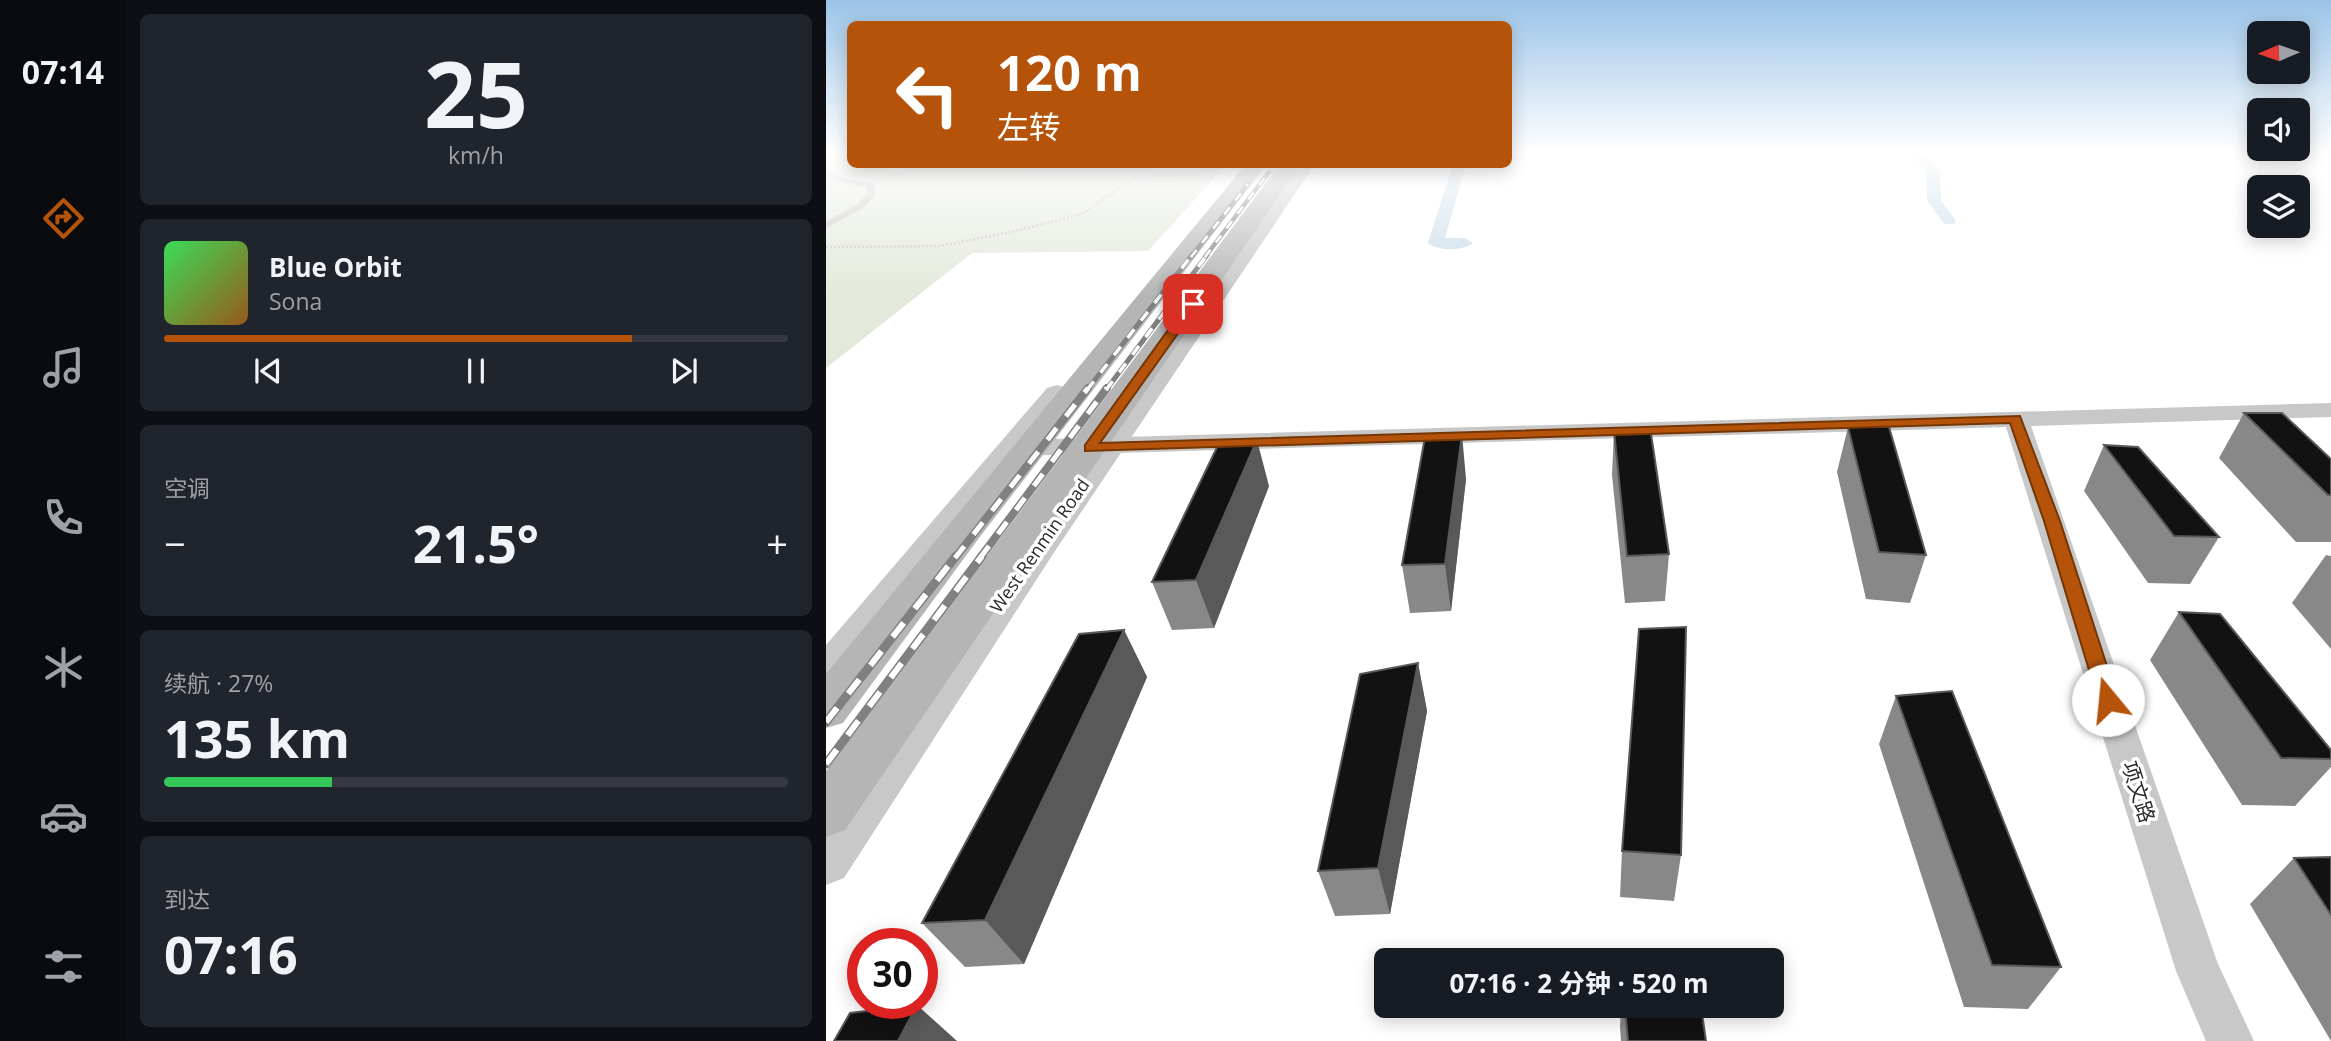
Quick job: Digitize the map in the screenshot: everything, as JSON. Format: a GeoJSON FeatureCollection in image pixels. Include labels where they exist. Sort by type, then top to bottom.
{"type":"FeatureCollection","features":[{"type":"Feature","properties":{"kind":"main road"},"geometry":{"type":"LineString","coordinates":[[826,709],[1021,448],[1227,201]]}},
{"type":"Feature","properties":{"kind":"main road","name":"West Renmin Road"},"geometry":{"type":"LineString","coordinates":[[826,813],[1100,447],[1266,201]]}},
{"type":"Feature","properties":{"kind":"street"},"geometry":{"type":"LineString","coordinates":[[826,674],[1021,448],[1218,201]]}},
{"type":"Feature","properties":{"kind":"street","name":"West Renmin Road"},"geometry":{"type":"LineString","coordinates":[[826,861],[1100,447],[1279,201]]}},
{"type":"Feature","properties":{"kind":"street"},"geometry":{"type":"LineString","coordinates":[[1021,448],[2331,410]]}},
{"type":"Feature","properties":{"kind":"street","name":"项文路"},"geometry":{"type":"LineString","coordinates":[[2015,419],[2052,521],[2197,971],[2230,1041]]}},
{"type":"Feature","properties":{"kind":"lane"},"geometry":{"type":"LineString","coordinates":[[826,225],[865,201]]}},
{"type":"Feature","properties":{"kind":"path"},"geometry":{"type":"LineString","coordinates":[[826,247],[940,246],[1082,214],[1102,201]]}},
{"type":"Feature","properties":{"kind":"shaded area"},"geometry":{"type":"Polygon","coordinates":[[[826,201],[1194,201],[1148,251],[972,253],[826,368],[826,201]]]}},
{"type":"Feature","properties":{"kind":"building"},"geometry":{"type":"Polygon","coordinates":[[[2244,413],[2282,413],[2331,459],[2331,495],[2328,495],[2244,413]]]}},
{"type":"Feature","properties":{"kind":"building"},"geometry":{"type":"Polygon","coordinates":[[[1650,427],[1669,554],[1627,556],[1614,431],[1650,427]]]}},
{"type":"Feature","properties":{"kind":"building"},"geometry":{"type":"Polygon","coordinates":[[[1848,427],[1889,427],[1926,555],[1879,552],[1848,427]]]}},
{"type":"Feature","properties":{"kind":"building"},"geometry":{"type":"Polygon","coordinates":[[[1462,434],[1445,564],[1402,565],[1425,437],[1462,434]]]}},
{"type":"Feature","properties":{"kind":"building"},"geometry":{"type":"Polygon","coordinates":[[[1257,440],[1196,580],[1152,582],[1220,441],[1257,440]]]}},
{"type":"Feature","properties":{"kind":"building"},"geometry":{"type":"Polygon","coordinates":[[[2104,445],[2138,447],[2219,537],[2174,536],[2104,445]]]}},
{"type":"Feature","properties":{"kind":"building"},"geometry":{"type":"Polygon","coordinates":[[[2179,612],[2220,614],[2331,750],[2331,759],[2281,758],[2179,612]]]}},
{"type":"Feature","properties":{"kind":"building"},"geometry":{"type":"Polygon","coordinates":[[[1686,627],[1681,855],[1622,851],[1639,629],[1686,627]]]}},
{"type":"Feature","properties":{"kind":"building"},"geometry":{"type":"Polygon","coordinates":[[[1124,630],[985,920],[922,923],[1079,634],[1124,630]]]}},
{"type":"Feature","properties":{"kind":"building"},"geometry":{"type":"Polygon","coordinates":[[[1418,663],[1378,868],[1318,871],[1360,674],[1418,663]]]}},
{"type":"Feature","properties":{"kind":"building"},"geometry":{"type":"Polygon","coordinates":[[[1952,691],[2061,967],[1992,965],[1896,696],[1952,691]]]}},
{"type":"Feature","properties":{"kind":"building"},"geometry":{"type":"Polygon","coordinates":[[[2331,857],[2331,915],[2294,858],[2331,857]]]}},
{"type":"Feature","properties":{"kind":"building"},"geometry":{"type":"Polygon","coordinates":[[[847,1018],[910,1019],[898,1041],[834,1041],[847,1018]]]}},
{"type":"Feature","properties":{"kind":"building"},"geometry":{"type":"Polygon","coordinates":[[[1626,1018],[1703,1018],[1706,1041],[1628,1041],[1626,1018]]]}},
{"type":"Feature","properties":{"kind":"waterway"},"geometry":{"type":"LineString","coordinates":[[1449,201],[1436,243],[1465,243]]}},
{"type":"Feature","properties":{"kind":"waterway"},"geometry":{"type":"LineString","coordinates":[[1934,201],[1949,221]]}},
{"type":"Feature","properties":{"kind":"railway"},"geometry":{"type":"LineString","coordinates":[[1191,257],[1235,201]]}},
{"type":"Feature","properties":{"kind":"railway"},"geometry":{"type":"LineString","coordinates":[[1205,257],[1247,201]]}},
{"type":"Feature","properties":{"kind":"railway"},"geometry":{"type":"LineString","coordinates":[[1087,390],[1192,255]]}},
{"type":"Feature","properties":{"kind":"railway"},"geometry":{"type":"LineString","coordinates":[[1106,390],[1207,255]]}},
{"type":"Feature","properties":{"kind":"railway"},"geometry":{"type":"LineString","coordinates":[[955,558],[1088,388]]}},
{"type":"Feature","properties":{"kind":"railway"},"geometry":{"type":"LineString","coordinates":[[980,558],[1107,388]]}},
{"type":"Feature","properties":{"kind":"railway"},"geometry":{"type":"LineString","coordinates":[[826,722],[956,556]]}},
{"type":"Feature","properties":{"kind":"railway"},"geometry":{"type":"LineString","coordinates":[[826,764],[982,556]]}},
{"type":"Feature","properties":{"kind":"route"},"geometry":{"type":"LineString","coordinates":[[1193,304],[1090,448],[2015,419],[2052,521],[2108,700]]}}]}
